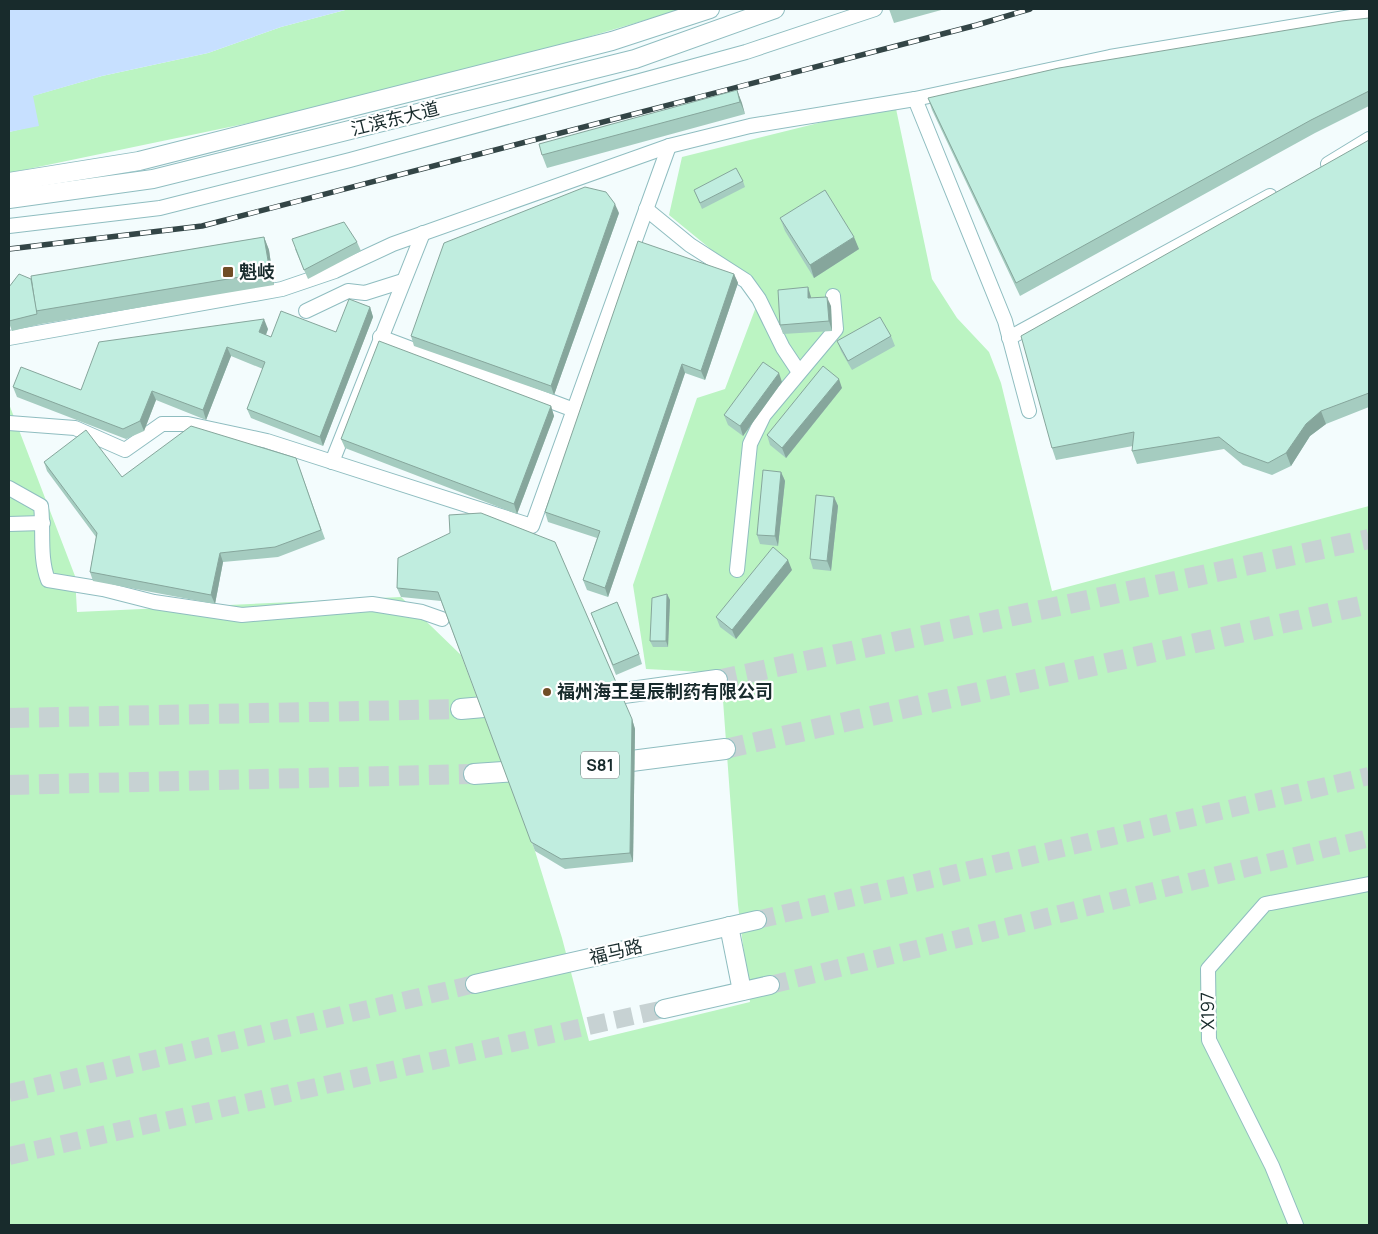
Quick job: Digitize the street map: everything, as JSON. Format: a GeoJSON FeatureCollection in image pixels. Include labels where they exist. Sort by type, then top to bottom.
{"type":"FeatureCollection","features":[{"type":"Feature","properties":{"kind":"highway"},"geometry":{"type":"LineString","coordinates":[[576,700],[717,680]]}},
{"type":"Feature","properties":{"kind":"highway"},"geometry":{"type":"LineString","coordinates":[[461,709],[528,704]]}},
{"type":"Feature","properties":{"kind":"highway","name":"S81"},"geometry":{"type":"LineString","coordinates":[[588,766],[725,749]]}},
{"type":"Feature","properties":{"kind":"highway"},"geometry":{"type":"LineString","coordinates":[[474,774],[550,768]]}},
{"type":"Feature","properties":{"kind":"main road"},"geometry":{"type":"LineString","coordinates":[[9,182],[148,159],[612,41],[710,9]]}},
{"type":"Feature","properties":{"kind":"main road","name":"江滨东大道"},"geometry":{"type":"LineString","coordinates":[[9,199],[153,179],[635,59],[775,9]]}},
{"type":"Feature","properties":{"kind":"main road","name":"福马路"},"geometry":{"type":"LineString","coordinates":[[475,984],[756,920]]}},
{"type":"Feature","properties":{"kind":"main road"},"geometry":{"type":"LineString","coordinates":[[729,926],[742,992]]}},
{"type":"Feature","properties":{"kind":"main road"},"geometry":{"type":"LineString","coordinates":[[664,1009],[770,985]]}},
{"type":"Feature","properties":{"kind":"street"},"geometry":{"type":"LineString","coordinates":[[9,226],[160,208],[350,160],[746,52],[875,9]]}},
{"type":"Feature","properties":{"kind":"street"},"geometry":{"type":"LineString","coordinates":[[9,338],[282,290],[335,271],[393,244],[668,146],[750,126],[915,99],[1110,56],[1293,31],[1369,14]]}},
{"type":"Feature","properties":{"kind":"street"},"geometry":{"type":"LineString","coordinates":[[915,99],[1001,312],[1029,411]]}},
{"type":"Feature","properties":{"kind":"street"},"geometry":{"type":"LineString","coordinates":[[1316,170],[1369,139]]}},
{"type":"Feature","properties":{"kind":"street"},"geometry":{"type":"LineString","coordinates":[[9,424],[75,428],[125,450],[162,424],[188,424],[267,441],[532,526],[668,146]]}},
{"type":"Feature","properties":{"kind":"street"},"geometry":{"type":"LineString","coordinates":[[1355,148],[1362,162]]}},
{"type":"Feature","properties":{"kind":"street"},"geometry":{"type":"LineString","coordinates":[[1009,338],[1285,188]]}},
{"type":"Feature","properties":{"kind":"street"},"geometry":{"type":"LineString","coordinates":[[1254,204],[1264,221]]}},
{"type":"Feature","properties":{"kind":"street"},"geometry":{"type":"LineString","coordinates":[[646,210],[690,245],[746,281],[759,299],[783,348],[799,372]]}},
{"type":"Feature","properties":{"kind":"street"},"geometry":{"type":"LineString","coordinates":[[332,462],[380,337],[423,233]]}},
{"type":"Feature","properties":{"kind":"street"},"geometry":{"type":"LineString","coordinates":[[306,311],[348,291],[365,293],[403,281]]}},
{"type":"Feature","properties":{"kind":"street"},"geometry":{"type":"LineString","coordinates":[[736,570],[750,444],[764,415],[836,329],[833,296]]}},
{"type":"Feature","properties":{"kind":"street"},"geometry":{"type":"LineString","coordinates":[[380,337],[574,410]]}},
{"type":"Feature","properties":{"kind":"street"},"geometry":{"type":"LineString","coordinates":[[9,488],[41,506],[43,523],[42,566],[48,580],[104,589],[154,602],[242,615],[372,604],[422,612],[442,619]]}},
{"type":"Feature","properties":{"kind":"street"},"geometry":{"type":"LineString","coordinates":[[9,524],[43,523]]}},
{"type":"Feature","properties":{"kind":"street","name":"X197"},"geometry":{"type":"LineString","coordinates":[[1296,1225],[1272,1166],[1209,1040],[1208,969],[1265,904],[1369,884]]}},
{"type":"Feature","properties":{"kind":"green space"},"geometry":{"type":"Polygon","coordinates":[[[349,9],[683,9],[554,47],[297,113],[9,173],[9,132],[38,125],[32,96],[102,76],[208,53],[281,27],[349,9]]]}},
{"type":"Feature","properties":{"kind":"green space"},"geometry":{"type":"Polygon","coordinates":[[[895,104],[932,279],[957,318],[989,352],[1001,383],[1052,591],[1369,506],[1369,1225],[9,1225],[9,404],[75,576],[77,612],[401,597],[461,655],[535,851],[562,938],[589,1041],[750,1002],[738,905],[721,673],[646,669],[633,585],[697,398],[725,389],[762,291],[669,215],[682,157],[895,104]]]}},
{"type":"Feature","properties":{"kind":"water"},"geometry":{"type":"Polygon","coordinates":[[[9,9],[349,9],[281,27],[208,53],[102,76],[33,96],[39,126],[9,132],[9,9]]]}},
{"type":"Feature","properties":{"kind":"building"},"geometry":{"type":"Polygon","coordinates":[[[1369,18],[1369,91],[1311,120],[1016,283],[928,98],[1059,68],[1369,18]]]}},
{"type":"Feature","properties":{"kind":"building"},"geometry":{"type":"Polygon","coordinates":[[[737,90],[740,102],[542,155],[539,144],[737,90]]]}},
{"type":"Feature","properties":{"kind":"building"},"geometry":{"type":"Polygon","coordinates":[[[1369,140],[1369,393],[1321,411],[1306,424],[1286,453],[1268,463],[1238,452],[1219,437],[1132,451],[1134,432],[1052,448],[1021,336],[1369,140]]]}},
{"type":"Feature","properties":{"kind":"building"},"geometry":{"type":"Polygon","coordinates":[[[736,168],[743,181],[700,203],[694,190],[736,168]]]}},
{"type":"Feature","properties":{"kind":"building"},"geometry":{"type":"Polygon","coordinates":[[[585,187],[606,192],[615,204],[551,386],[411,336],[444,243],[585,187]]]}},
{"type":"Feature","properties":{"kind":"building"},"geometry":{"type":"Polygon","coordinates":[[[825,190],[854,237],[810,265],[780,218],[825,190]]]}},
{"type":"Feature","properties":{"kind":"building"},"geometry":{"type":"Polygon","coordinates":[[[344,222],[357,242],[304,270],[292,239],[344,222]]]}},
{"type":"Feature","properties":{"kind":"building"},"geometry":{"type":"Polygon","coordinates":[[[264,237],[270,272],[36,311],[31,276],[264,237]]]}},
{"type":"Feature","properties":{"kind":"building"},"geometry":{"type":"Polygon","coordinates":[[[638,241],[734,274],[701,371],[682,364],[605,588],[583,580],[600,531],[545,512],[638,241]]]}},
{"type":"Feature","properties":{"kind":"building"},"geometry":{"type":"Polygon","coordinates":[[[19,274],[31,279],[37,314],[9,321],[9,287],[19,274]]]}},
{"type":"Feature","properties":{"kind":"building"},"geometry":{"type":"Polygon","coordinates":[[[808,287],[808,298],[827,297],[829,321],[780,325],[778,290],[808,287]]]}},
{"type":"Feature","properties":{"kind":"building"},"geometry":{"type":"Polygon","coordinates":[[[349,299],[370,307],[320,437],[247,409],[265,362],[227,347],[203,410],[152,391],[140,421],[123,429],[13,387],[21,367],[81,390],[99,342],[264,319],[259,332],[271,337],[281,311],[336,332],[349,299]]]}},
{"type":"Feature","properties":{"kind":"building"},"geometry":{"type":"Polygon","coordinates":[[[880,317],[891,336],[848,361],[837,341],[880,317]]]}},
{"type":"Feature","properties":{"kind":"building"},"geometry":{"type":"Polygon","coordinates":[[[379,341],[551,406],[514,504],[341,439],[379,341]]]}},
{"type":"Feature","properties":{"kind":"building"},"geometry":{"type":"Polygon","coordinates":[[[763,362],[779,373],[740,426],[724,415],[763,362]]]}},
{"type":"Feature","properties":{"kind":"building"},"geometry":{"type":"Polygon","coordinates":[[[823,366],[839,379],[782,448],[767,435],[823,366]]]}},
{"type":"Feature","properties":{"kind":"building"},"geometry":{"type":"Polygon","coordinates":[[[191,426],[296,458],[321,530],[275,547],[220,553],[211,595],[90,572],[97,533],[44,462],[86,430],[122,477],[191,426]]]}},
{"type":"Feature","properties":{"kind":"building"},"geometry":{"type":"Polygon","coordinates":[[[763,470],[781,472],[775,536],[757,535],[763,470]]]}},
{"type":"Feature","properties":{"kind":"building"},"geometry":{"type":"Polygon","coordinates":[[[816,495],[834,497],[827,561],[810,559],[816,495]]]}},
{"type":"Feature","properties":{"kind":"building","name":"福州海王星辰制药有限公司"},"geometry":{"type":"Polygon","coordinates":[[[481,513],[555,542],[632,719],[630,853],[561,859],[531,842],[438,592],[397,588],[398,558],[450,533],[449,515],[481,513]]]}},
{"type":"Feature","properties":{"kind":"building"},"geometry":{"type":"Polygon","coordinates":[[[773,547],[788,560],[732,630],[716,617],[773,547]]]}},
{"type":"Feature","properties":{"kind":"building"},"geometry":{"type":"Polygon","coordinates":[[[667,594],[666,641],[650,641],[652,598],[667,594]]]}},
{"type":"Feature","properties":{"kind":"building","name":"福州海王星辰制药有限公司"},"geometry":{"type":"Polygon","coordinates":[[[617,602],[639,654],[613,665],[591,613],[617,602]]]}},
{"type":"Feature","properties":{"kind":"tunnel"},"geometry":{"type":"LineString","coordinates":[[717,680],[1369,539]]}},
{"type":"Feature","properties":{"kind":"tunnel"},"geometry":{"type":"LineString","coordinates":[[725,749],[1369,604]]}},
{"type":"Feature","properties":{"kind":"tunnel"},"geometry":{"type":"LineString","coordinates":[[9,718],[461,709]]}},
{"type":"Feature","properties":{"kind":"tunnel"},"geometry":{"type":"LineString","coordinates":[[9,785],[474,774]]}},
{"type":"Feature","properties":{"kind":"tunnel"},"geometry":{"type":"LineString","coordinates":[[757,920],[1369,776]]}},
{"type":"Feature","properties":{"kind":"tunnel"},"geometry":{"type":"LineString","coordinates":[[770,985],[1369,838]]}},
{"type":"Feature","properties":{"kind":"tunnel"},"geometry":{"type":"LineString","coordinates":[[9,1093],[475,984]]}},
{"type":"Feature","properties":{"kind":"tunnel"},"geometry":{"type":"LineString","coordinates":[[9,1156],[664,1009]]}},
{"type":"Feature","properties":{"kind":"railway"},"geometry":{"type":"LineString","coordinates":[[9,249],[202,226],[977,25],[1030,9]]}},
{"type":"Feature","properties":{"kind":"place","name":"魁岐"},"geometry":{"type":"Point","coordinates":[228,272]}},
{"type":"Feature","properties":{"kind":"place","name":"福州海王星辰制药有限公司"},"geometry":{"type":"Point","coordinates":[547,692]}}]}
